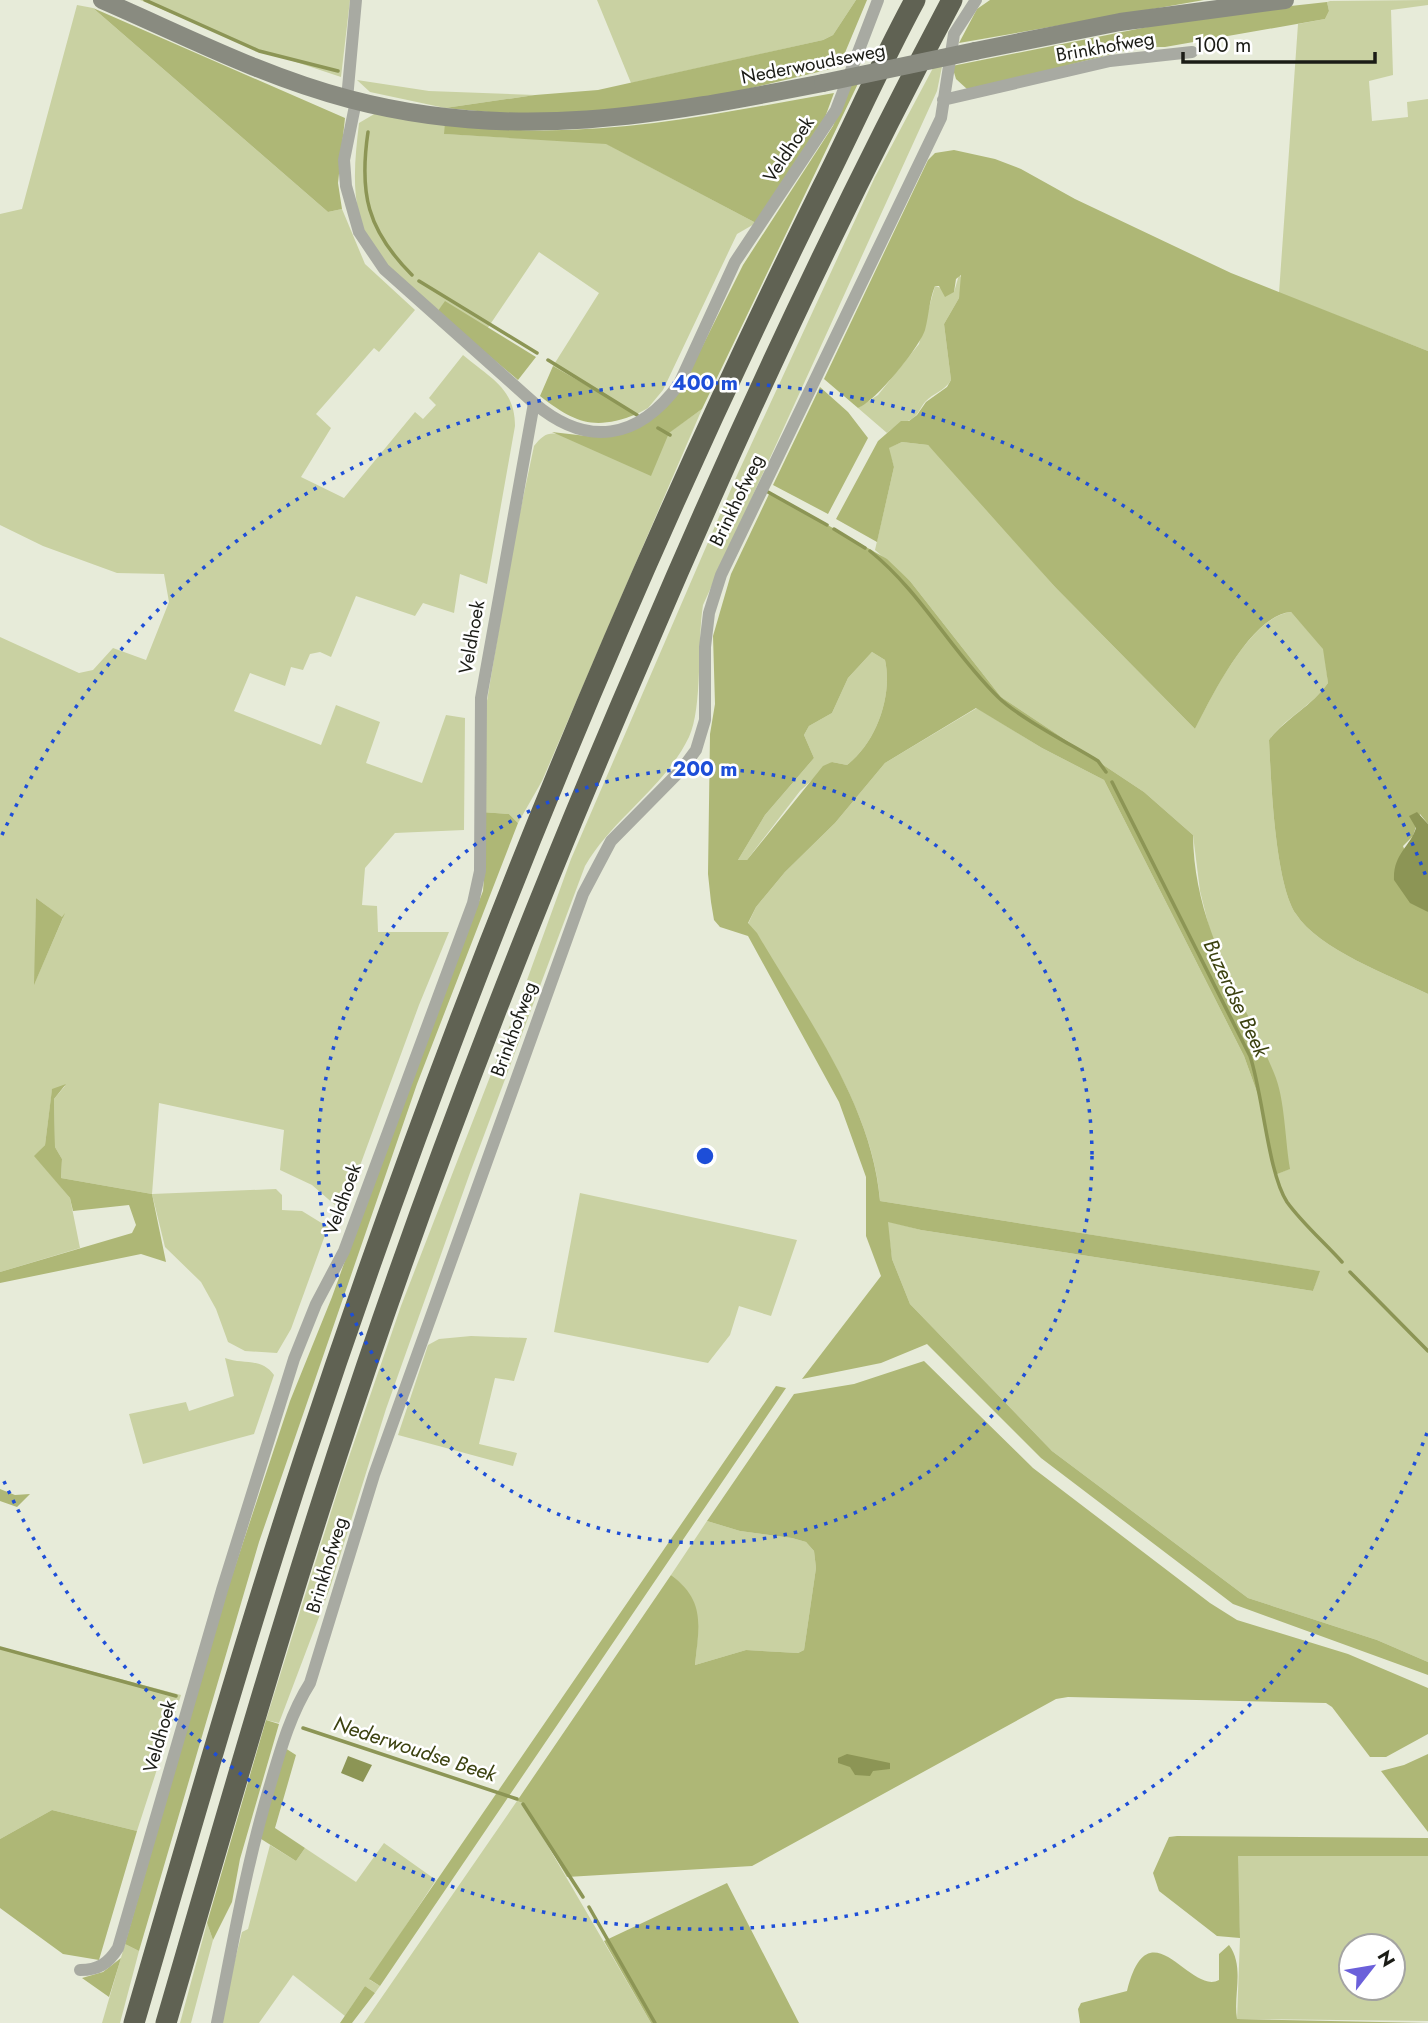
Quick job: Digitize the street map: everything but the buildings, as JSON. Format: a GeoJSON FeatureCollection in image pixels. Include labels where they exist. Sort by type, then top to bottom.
{"type":"FeatureCollection","features":[{"type":"Feature","properties":{"kind":"highway"},"geometry":{"type":"LineString","coordinates":[[134,2023],[222,1722],[304,1460],[391,1206],[474,987],[537,824],[651,551],[774,285],[915,0]]}},
{"type":"Feature","properties":{"kind":"highway"},"geometry":{"type":"LineString","coordinates":[[166,2023],[337,1456],[493,1018],[569,823],[692,539],[799,303],[952,0]]}},
{"type":"Feature","properties":{"kind":"street","name":"Nederwoudseweg"},"geometry":{"type":"LineString","coordinates":[[102,0],[272,73],[351,100],[448,116],[561,123],[670,112],[1120,22],[1285,0]]}},
{"type":"Feature","properties":{"kind":"street"},"geometry":{"type":"LineString","coordinates":[[351,100],[356,0]]}},
{"type":"Feature","properties":{"kind":"street","name":"Veldhoek"},"geometry":{"type":"LineString","coordinates":[[351,100],[344,160],[346,186],[359,232],[384,269],[563,425],[582,431],[608,433],[633,426],[652,414],[679,384],[735,262],[836,110],[878,0]]}},
{"type":"Feature","properties":{"kind":"street","name":"Brinkhofweg"},"geometry":{"type":"LineString","coordinates":[[217,2023],[252,1845],[274,1770],[297,1703],[310,1683],[374,1475],[583,894],[611,841],[682,769],[696,750],[705,720],[705,647],[709,613],[722,576],[941,118],[954,34],[976,0]]}},
{"type":"Feature","properties":{"kind":"street","name":"Brinkhofweg"},"geometry":{"type":"LineString","coordinates":[[943,100],[1110,61],[1192,52]]}},
{"type":"Feature","properties":{"kind":"street","name":"Veldhoek"},"geometry":{"type":"LineString","coordinates":[[80,1970],[96,1970],[112,1958],[118,1948],[222,1590],[294,1359],[316,1304],[344,1251],[473,903],[480,871],[481,698],[534,402]]}},
{"type":"Feature","properties":{"kind":"shaded area"},"geometry":{"type":"Polygon","coordinates":[[[140,0],[350,0],[341,77],[254,48],[140,0]]]}},
{"type":"Feature","properties":{"kind":"shaded area"},"geometry":{"type":"Polygon","coordinates":[[[597,0],[856,0],[833,35],[823,40],[631,83],[597,0]]]}},
{"type":"Feature","properties":{"kind":"shaded area"},"geometry":{"type":"Polygon","coordinates":[[[856,0],[867,0],[839,67],[665,109],[522,115],[445,108],[535,95],[598,90],[823,40],[833,35],[856,0]]]}},
{"type":"Feature","properties":{"kind":"shaded area"},"geometry":{"type":"Polygon","coordinates":[[[990,0],[1204,0],[959,43],[977,9],[990,0]]]}},
{"type":"Feature","properties":{"kind":"shaded area"},"geometry":{"type":"Polygon","coordinates":[[[1428,0],[1428,5],[1391,10],[1393,75],[1369,81],[1372,121],[1408,117],[1407,102],[1428,99],[1428,351],[1279,293],[1298,24],[1325,19],[1329,11],[1327,2],[1330,1],[1428,0]]]}},
{"type":"Feature","properties":{"kind":"shaded area"},"geometry":{"type":"Polygon","coordinates":[[[1327,2],[1329,11],[1325,19],[1165,47],[1140,47],[979,88],[967,89],[956,79],[952,66],[1207,15],[1327,2]]]}},
{"type":"Feature","properties":{"kind":"shaded area"},"geometry":{"type":"Polygon","coordinates":[[[77,5],[93,8],[328,212],[342,209],[365,264],[415,310],[379,352],[374,348],[316,414],[331,428],[301,477],[344,498],[415,412],[423,419],[436,405],[429,398],[463,355],[506,393],[514,413],[515,426],[487,584],[460,574],[454,613],[423,603],[415,616],[356,596],[331,657],[320,652],[310,654],[303,670],[291,667],[285,686],[250,673],[234,711],[321,745],[336,705],[380,722],[366,763],[422,783],[446,715],[465,718],[464,830],[395,833],[365,868],[362,905],[377,906],[378,932],[449,932],[419,1005],[343,1212],[312,1185],[280,1170],[284,1130],[159,1103],[152,1194],[61,1178],[62,1159],[55,1147],[54,1099],[65,1086],[52,1090],[45,1145],[35,1156],[70,1198],[80,1248],[0,1272],[0,637],[79,673],[93,670],[113,648],[146,660],[169,602],[164,574],[117,573],[43,546],[0,525],[0,214],[22,209],[77,5]],[[36,898],[35,982],[63,918],[36,898]]]}},
{"type":"Feature","properties":{"kind":"shaded area"},"geometry":{"type":"Polygon","coordinates":[[[93,8],[345,118],[338,183],[342,209],[328,212],[93,8]]]}},
{"type":"Feature","properties":{"kind":"shaded area"},"geometry":{"type":"Polygon","coordinates":[[[945,52],[937,91],[703,605],[698,692],[689,737],[667,772],[610,833],[585,866],[471,1170],[386,1409],[330,1588],[279,1723],[266,1720],[341,1480],[401,1306],[519,1002],[571,859],[738,473],[875,177],[941,53],[945,52]]]}},
{"type":"Feature","properties":{"kind":"shaded area"},"geometry":{"type":"Polygon","coordinates":[[[865,69],[702,409],[669,433],[651,476],[552,432],[595,437],[622,434],[682,387],[743,265],[833,126],[855,71],[865,69]]]}},
{"type":"Feature","properties":{"kind":"shaded area"},"geometry":{"type":"Polygon","coordinates":[[[357,80],[429,91],[535,95],[445,108],[370,92],[357,80]]]}},
{"type":"Feature","properties":{"kind":"shaded area"},"geometry":{"type":"Polygon","coordinates":[[[834,93],[824,120],[756,223],[606,144],[444,134],[445,123],[495,129],[593,129],[689,118],[834,93]]]}},
{"type":"Feature","properties":{"kind":"shaded area"},"geometry":{"type":"Polygon","coordinates":[[[376,113],[445,123],[445,134],[605,143],[756,223],[737,234],[663,390],[648,408],[637,414],[553,366],[599,293],[539,252],[487,329],[445,302],[437,312],[387,267],[366,235],[360,220],[355,188],[359,123],[376,113]]]}},
{"type":"Feature","properties":{"kind":"shaded area"},"geometry":{"type":"Polygon","coordinates":[[[954,150],[995,159],[1021,169],[1075,199],[1231,273],[1428,351],[1428,824],[1420,814],[1413,836],[1403,846],[1428,912],[1428,994],[1356,960],[1321,939],[1306,927],[1289,899],[1275,830],[1269,740],[1328,683],[1323,649],[1291,612],[1276,617],[1262,627],[1234,659],[1195,729],[1055,587],[928,445],[902,442],[889,448],[894,467],[877,542],[836,519],[878,441],[901,421],[909,421],[917,415],[926,402],[947,387],[951,380],[944,324],[959,298],[961,275],[956,279],[954,292],[945,297],[939,286],[935,286],[925,330],[915,349],[866,403],[858,408],[824,379],[928,160],[935,153],[954,150]]]}},
{"type":"Feature","properties":{"kind":"shaded area"},"geometry":{"type":"Polygon","coordinates":[[[959,275],[963,279],[959,298],[944,324],[951,380],[946,387],[925,402],[913,418],[887,433],[858,408],[878,395],[919,344],[935,286],[954,292],[959,275]]]}},
{"type":"Feature","properties":{"kind":"shaded area"},"geometry":{"type":"Polygon","coordinates":[[[445,301],[536,357],[518,380],[437,312],[445,301]]]}},
{"type":"Feature","properties":{"kind":"shaded area"},"geometry":{"type":"Polygon","coordinates":[[[553,366],[637,414],[597,423],[564,413],[540,396],[553,366]]]}},
{"type":"Feature","properties":{"kind":"shaded area"},"geometry":{"type":"Polygon","coordinates":[[[820,387],[848,412],[868,438],[828,514],[773,485],[820,387]]]}},
{"type":"Feature","properties":{"kind":"shaded area"},"geometry":{"type":"Polygon","coordinates":[[[702,409],[542,781],[518,823],[509,814],[481,812],[482,731],[512,550],[534,446],[545,435],[553,434],[568,437],[668,433],[702,409]]]}},
{"type":"Feature","properties":{"kind":"shaded area"},"geometry":{"type":"Polygon","coordinates":[[[902,442],[928,445],[941,457],[1055,587],[1195,729],[1234,659],[1262,627],[1276,617],[1291,612],[1324,649],[1328,683],[1269,740],[1275,830],[1289,899],[1306,927],[1321,939],[1356,960],[1428,994],[1428,1662],[1377,1640],[1248,1598],[1052,1451],[910,1304],[892,1259],[887,1221],[921,1230],[1313,1291],[1319,1271],[880,1201],[874,1164],[848,1091],[810,1022],[748,924],[756,907],[785,872],[835,823],[885,763],[977,708],[1042,748],[1104,780],[1244,1056],[1258,1095],[1275,1175],[1289,1169],[1210,931],[1200,891],[1193,835],[1144,792],[1001,697],[910,581],[875,550],[894,467],[888,448],[902,442]]]}},
{"type":"Feature","properties":{"kind":"shaded area"},"geometry":{"type":"Polygon","coordinates":[[[770,492],[887,559],[910,581],[1001,697],[1144,792],[1193,835],[1195,868],[1210,929],[1278,1083],[1290,1169],[1275,1175],[1258,1095],[1244,1056],[1104,780],[1042,748],[976,708],[885,763],[835,823],[785,872],[756,907],[748,923],[757,933],[834,1061],[864,1129],[880,1201],[1320,1271],[1313,1291],[921,1230],[888,1222],[892,1259],[910,1304],[1052,1451],[1248,1598],[1377,1640],[1428,1662],[1428,1675],[1233,1604],[1041,1458],[927,1344],[881,1363],[802,1379],[881,1276],[866,1236],[866,1177],[839,1102],[748,936],[720,927],[714,920],[708,874],[710,734],[715,704],[713,636],[731,574],[770,492]],[[872,652],[848,678],[832,713],[809,726],[804,735],[814,758],[765,815],[738,860],[747,860],[823,766],[832,762],[847,765],[866,744],[874,732],[884,703],[887,688],[885,660],[872,652]]]}},
{"type":"Feature","properties":{"kind":"shaded area"},"geometry":{"type":"Polygon","coordinates":[[[872,652],[885,660],[887,674],[884,703],[874,732],[847,765],[832,762],[800,791],[747,860],[738,860],[765,815],[814,758],[804,735],[809,726],[832,713],[848,678],[872,652]]]}},
{"type":"Feature","properties":{"kind":"shaded area"},"geometry":{"type":"Polygon","coordinates":[[[481,812],[509,814],[518,823],[417,1084],[259,1542],[139,1951],[125,1944],[218,1618],[290,1401],[332,1297],[408,1085],[483,891],[485,865],[481,812]]]}},
{"type":"Feature","properties":{"kind":"shaded area"},"geometry":{"type":"Polygon","coordinates":[[[1417,812],[1428,824],[1428,912],[1410,903],[1394,880],[1396,864],[1416,828],[1409,816],[1417,812]]]}},
{"type":"Feature","properties":{"kind":"shaded area"},"geometry":{"type":"Polygon","coordinates":[[[36,898],[62,917],[65,913],[34,985],[36,898]]]}},
{"type":"Feature","properties":{"kind":"shaded area"},"geometry":{"type":"Polygon","coordinates":[[[66,1084],[54,1099],[55,1147],[62,1159],[61,1178],[152,1194],[166,1262],[141,1254],[0,1283],[0,1272],[132,1233],[136,1225],[129,1205],[73,1211],[70,1198],[34,1156],[45,1145],[52,1089],[66,1084]]]}},
{"type":"Feature","properties":{"kind":"shaded area"},"geometry":{"type":"Polygon","coordinates":[[[276,1189],[282,1195],[282,1210],[302,1211],[328,1227],[291,1329],[277,1353],[245,1351],[228,1342],[216,1309],[201,1282],[165,1247],[152,1194],[276,1189]]]}},
{"type":"Feature","properties":{"kind":"shaded area"},"geometry":{"type":"Polygon","coordinates":[[[580,1193],[797,1240],[771,1316],[739,1306],[730,1335],[708,1363],[554,1332],[580,1193]]]}},
{"type":"Feature","properties":{"kind":"shaded area"},"geometry":{"type":"Polygon","coordinates":[[[471,1336],[527,1338],[514,1381],[495,1378],[479,1444],[517,1453],[513,1466],[398,1435],[428,1345],[439,1339],[471,1336]]]}},
{"type":"Feature","properties":{"kind":"shaded area"},"geometry":{"type":"Polygon","coordinates":[[[225,1358],[258,1364],[269,1369],[274,1375],[254,1434],[143,1464],[129,1414],[186,1402],[189,1411],[234,1396],[225,1358]]]}},
{"type":"Feature","properties":{"kind":"shaded area"},"geometry":{"type":"Polygon","coordinates":[[[924,1361],[1033,1468],[1210,1603],[1237,1620],[1348,1654],[1428,1688],[1428,1734],[1386,1757],[1370,1757],[1332,1707],[1326,1703],[1068,1697],[1056,1699],[752,1866],[567,1877],[523,1803],[517,1801],[671,1575],[690,1595],[698,1615],[695,1665],[746,1650],[798,1653],[804,1650],[816,1568],[814,1551],[806,1542],[792,1538],[740,1531],[707,1521],[794,1394],[854,1384],[924,1361]]]}},
{"type":"Feature","properties":{"kind":"shaded area"},"geometry":{"type":"Polygon","coordinates":[[[776,1386],[786,1388],[380,1986],[369,1979],[776,1386]]]}},
{"type":"Feature","properties":{"kind":"shaded area"},"geometry":{"type":"Polygon","coordinates":[[[0,1489],[15,1495],[30,1494],[17,1507],[0,1501],[0,1489]]]}},
{"type":"Feature","properties":{"kind":"shaded area"},"geometry":{"type":"Polygon","coordinates":[[[707,1521],[740,1531],[792,1538],[806,1542],[814,1551],[816,1568],[804,1650],[798,1653],[746,1650],[695,1665],[697,1627],[693,1604],[681,1584],[671,1575],[707,1521]]]}},
{"type":"Feature","properties":{"kind":"shaded area"},"geometry":{"type":"Polygon","coordinates":[[[0,1647],[181,1695],[137,1831],[52,1810],[0,1839],[0,1647]]]}},
{"type":"Feature","properties":{"kind":"shaded area"},"geometry":{"type":"Polygon","coordinates":[[[266,1720],[279,1724],[240,1859],[232,1902],[213,1940],[207,1923],[266,1720]]]}},
{"type":"Feature","properties":{"kind":"shaded area"},"geometry":{"type":"Polygon","coordinates":[[[285,1748],[296,1755],[275,1828],[305,1848],[296,1861],[258,1837],[285,1748]]]}},
{"type":"Feature","properties":{"kind":"shaded area"},"geometry":{"type":"Polygon","coordinates":[[[847,1754],[890,1763],[890,1769],[873,1771],[870,1776],[855,1775],[850,1767],[838,1763],[838,1758],[847,1754]]]}},
{"type":"Feature","properties":{"kind":"shaded area"},"geometry":{"type":"Polygon","coordinates":[[[1428,1754],[1428,1832],[1381,1771],[1404,1765],[1428,1754]]]}},
{"type":"Feature","properties":{"kind":"shaded area"},"geometry":{"type":"Polygon","coordinates":[[[348,1756],[372,1765],[363,1782],[341,1773],[348,1756]]]}},
{"type":"Feature","properties":{"kind":"shaded area"},"geometry":{"type":"Polygon","coordinates":[[[517,1801],[523,1803],[651,2023],[364,2023],[517,1801]]]}},
{"type":"Feature","properties":{"kind":"shaded area"},"geometry":{"type":"Polygon","coordinates":[[[52,1810],[137,1831],[99,1960],[63,1954],[0,1908],[0,1839],[52,1810]]]}},
{"type":"Feature","properties":{"kind":"shaded area"},"geometry":{"type":"Polygon","coordinates":[[[1169,1837],[1428,1838],[1428,1856],[1238,1856],[1240,1938],[1217,1936],[1159,1891],[1153,1873],[1169,1837]]]}},
{"type":"Feature","properties":{"kind":"shaded area"},"geometry":{"type":"Polygon","coordinates":[[[384,1843],[436,1880],[370,1980],[380,1986],[375,1993],[365,1986],[345,2016],[293,1975],[259,2023],[219,2023],[242,1932],[248,1929],[270,1845],[296,1861],[305,1848],[356,1882],[384,1843]]]}},
{"type":"Feature","properties":{"kind":"shaded area"},"geometry":{"type":"Polygon","coordinates":[[[1237,1856],[1428,1856],[1428,2021],[1237,2019],[1240,1938],[1237,1856]]]}},
{"type":"Feature","properties":{"kind":"shaded area"},"geometry":{"type":"Polygon","coordinates":[[[727,1883],[799,2023],[651,2023],[604,1941],[727,1883]]]}},
{"type":"Feature","properties":{"kind":"shaded area"},"geometry":{"type":"Polygon","coordinates":[[[207,1923],[213,1940],[191,2023],[180,2023],[207,1923]]]}},
{"type":"Feature","properties":{"kind":"shaded area"},"geometry":{"type":"Polygon","coordinates":[[[125,1944],[139,1951],[120,2023],[102,2023],[125,1944]]]}},
{"type":"Feature","properties":{"kind":"shaded area"},"geometry":{"type":"Polygon","coordinates":[[[1229,1945],[1234,1953],[1238,1971],[1237,2019],[1428,2023],[1080,2023],[1078,2009],[1081,2003],[1127,1991],[1136,1966],[1147,1954],[1158,1953],[1170,1958],[1195,1976],[1208,1981],[1219,1980],[1219,1954],[1229,1945]]]}},
{"type":"Feature","properties":{"kind":"shaded area"},"geometry":{"type":"Polygon","coordinates":[[[121,1958],[109,1997],[82,1978],[103,1972],[121,1958]]]}},
{"type":"Feature","properties":{"kind":"shaded area"},"geometry":{"type":"Polygon","coordinates":[[[365,1986],[375,1993],[352,2023],[340,2023],[365,1986]]]}},
{"type":"Feature","properties":{"kind":"waterway","name":"Buzerdse Beek"},"geometry":{"type":"LineString","coordinates":[[145,0],[259,51],[338,71]]}},
{"type":"Feature","properties":{"kind":"waterway","name":"Buzerdse Beek"},"geometry":{"type":"LineString","coordinates":[[368,132],[365,174],[370,210],[385,242],[412,275]]}},
{"type":"Feature","properties":{"kind":"waterway","name":"Buzerdse Beek"},"geometry":{"type":"LineString","coordinates":[[419,281],[537,353]]}},
{"type":"Feature","properties":{"kind":"waterway","name":"Buzerdse Beek"},"geometry":{"type":"LineString","coordinates":[[548,360],[637,415]]}},
{"type":"Feature","properties":{"kind":"waterway","name":"Buzerdse Beek"},"geometry":{"type":"LineString","coordinates":[[658,428],[670,435]]}},
{"type":"Feature","properties":{"kind":"waterway","name":"Buzerdse Beek"},"geometry":{"type":"LineString","coordinates":[[768,492],[827,525]]}},
{"type":"Feature","properties":{"kind":"waterway","name":"Buzerdse Beek"},"geometry":{"type":"LineString","coordinates":[[834,529],[865,548]]}},
{"type":"Feature","properties":{"kind":"waterway","name":"Buzerdse Beek"},"geometry":{"type":"LineString","coordinates":[[870,551],[921,603],[965,661],[998,697],[1032,722],[1098,761],[1106,772]]}},
{"type":"Feature","properties":{"kind":"waterway","name":"Buzerdse Beek"},"geometry":{"type":"LineString","coordinates":[[1112,782],[1250,1056],[1280,1189],[1293,1210],[1342,1262]]}},
{"type":"Feature","properties":{"kind":"waterway","name":"Buzerdse Beek"},"geometry":{"type":"LineString","coordinates":[[1350,1272],[1428,1351]]}},
{"type":"Feature","properties":{"kind":"waterway","name":"Nederwoudse Beek"},"geometry":{"type":"LineString","coordinates":[[0,1648],[176,1696]]}},
{"type":"Feature","properties":{"kind":"waterway","name":"Nederwoudse Beek"},"geometry":{"type":"LineString","coordinates":[[303,1728],[517,1799]]}},
{"type":"Feature","properties":{"kind":"waterway","name":"Nederwoudse Beek"},"geometry":{"type":"LineString","coordinates":[[523,1804],[583,1897]]}},
{"type":"Feature","properties":{"kind":"waterway","name":"Nederwoudse Beek"},"geometry":{"type":"LineString","coordinates":[[589,1907],[655,2023]]}}]}
